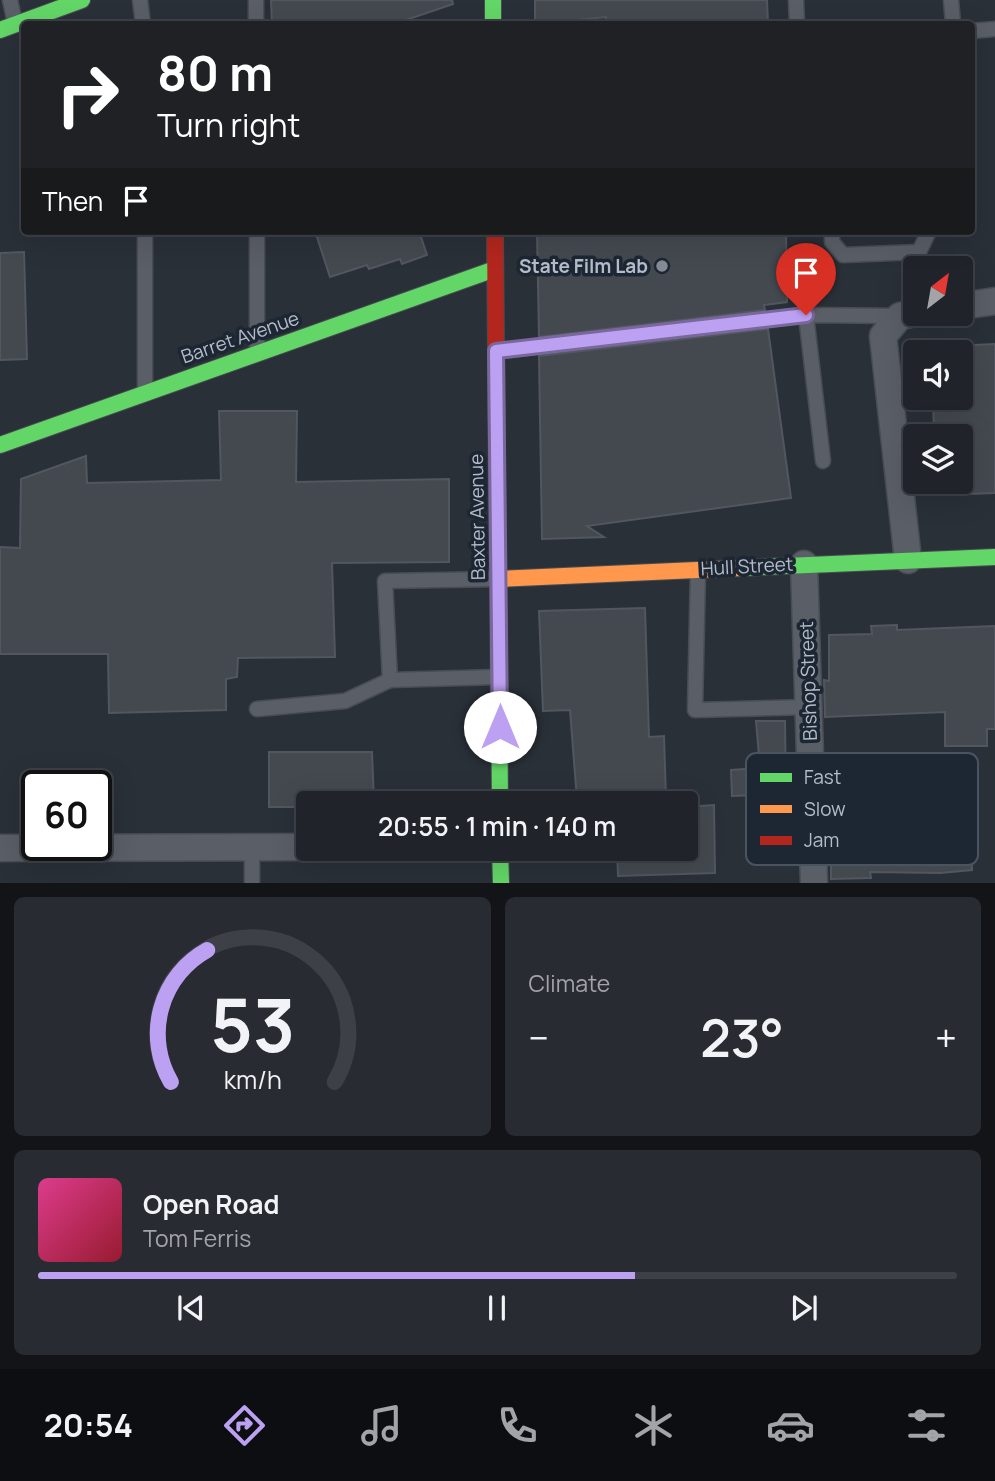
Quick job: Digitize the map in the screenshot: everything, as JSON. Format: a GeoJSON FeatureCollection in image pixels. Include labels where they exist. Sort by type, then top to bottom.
{"type":"FeatureCollection","features":[{"type":"Feature","properties":{"kind":"street"},"geometry":{"type":"LineString","coordinates":[[26,21],[82,0]]}},
{"type":"Feature","properties":{"kind":"street"},"geometry":{"type":"LineString","coordinates":[[493,0],[493,21]]}},
{"type":"Feature","properties":{"kind":"street","name":"Baxter Avenue"},"geometry":{"type":"LineString","coordinates":[[495,235],[500,791]]}},
{"type":"Feature","properties":{"kind":"street","name":"Barret Avenue"},"geometry":{"type":"LineString","coordinates":[[0,445],[495,269]]}},
{"type":"Feature","properties":{"kind":"street"},"geometry":{"type":"LineString","coordinates":[[973,304],[995,301]]}},
{"type":"Feature","properties":{"kind":"street"},"geometry":{"type":"LineString","coordinates":[[903,318],[883,336],[908,560]]}},
{"type":"Feature","properties":{"kind":"street","name":"Hull Street"},"geometry":{"type":"LineString","coordinates":[[499,579],[995,557]]}},
{"type":"Feature","properties":{"kind":"street","name":"Bishop Street"},"geometry":{"type":"LineString","coordinates":[[804,564],[810,753]]}},
{"type":"Feature","properties":{"kind":"street"},"geometry":{"type":"LineString","coordinates":[[0,848],[296,847]]}},
{"type":"Feature","properties":{"kind":"street"},"geometry":{"type":"LineString","coordinates":[[500,861],[501,883]]}},
{"type":"Feature","properties":{"kind":"street","name":"Bishop Street"},"geometry":{"type":"LineString","coordinates":[[813,865],[814,883]]}},
{"type":"Feature","properties":{"kind":"lane"},"geometry":{"type":"LineString","coordinates":[[7,28],[10,0]]}},
{"type":"Feature","properties":{"kind":"lane"},"geometry":{"type":"LineString","coordinates":[[141,0],[143,21]]}},
{"type":"Feature","properties":{"kind":"lane"},"geometry":{"type":"LineString","coordinates":[[256,0],[256,21]]}},
{"type":"Feature","properties":{"kind":"lane"},"geometry":{"type":"LineString","coordinates":[[796,0],[797,21]]}},
{"type":"Feature","properties":{"kind":"lane"},"geometry":{"type":"LineString","coordinates":[[951,0],[953,21]]}},
{"type":"Feature","properties":{"kind":"lane"},"geometry":{"type":"LineString","coordinates":[[975,31],[995,29]]}},
{"type":"Feature","properties":{"kind":"lane"},"geometry":{"type":"LineString","coordinates":[[145,235],[145,393]]}},
{"type":"Feature","properties":{"kind":"lane"},"geometry":{"type":"LineString","coordinates":[[257,235],[257,353]]}},
{"type":"Feature","properties":{"kind":"lane"},"geometry":{"type":"LineString","coordinates":[[832,235],[832,242],[844,255],[919,252],[927,235]]}},
{"type":"Feature","properties":{"kind":"lane"},"geometry":{"type":"LineString","coordinates":[[496,351],[806,315],[903,314]]}},
{"type":"Feature","properties":{"kind":"lane"},"geometry":{"type":"LineString","coordinates":[[806,315],[823,461]]}},
{"type":"Feature","properties":{"kind":"lane"},"geometry":{"type":"LineString","coordinates":[[698,569],[695,710],[809,707]]}},
{"type":"Feature","properties":{"kind":"lane"},"geometry":{"type":"LineString","coordinates":[[390,680],[385,581],[499,579]]}},
{"type":"Feature","properties":{"kind":"lane"},"geometry":{"type":"LineString","coordinates":[[257,709],[345,701],[390,680],[499,677]]}},
{"type":"Feature","properties":{"kind":"lane"},"geometry":{"type":"LineString","coordinates":[[252,848],[252,883]]}},
{"type":"Feature","properties":{"kind":"building"},"geometry":{"type":"Polygon","coordinates":[[[271,0],[452,0],[453,4],[403,21],[272,21],[271,0]]]}},
{"type":"Feature","properties":{"kind":"building"},"geometry":{"type":"Polygon","coordinates":[[[535,0],[767,0],[768,21],[605,21],[606,17],[535,21],[535,0]]]}},
{"type":"Feature","properties":{"kind":"building"},"geometry":{"type":"Polygon","coordinates":[[[316,235],[420,235],[427,255],[402,264],[400,259],[369,269],[367,265],[330,277],[316,235]]]}},
{"type":"Feature","properties":{"kind":"building","name":"State Film Lab"},"geometry":{"type":"Polygon","coordinates":[[[537,235],[786,235],[787,302],[764,305],[765,310],[539,337],[537,235]]]}},
{"type":"Feature","properties":{"kind":"building"},"geometry":{"type":"Polygon","coordinates":[[[24,252],[27,359],[0,360],[0,253],[24,252]]]}},
{"type":"Feature","properties":{"kind":"building"},"geometry":{"type":"Polygon","coordinates":[[[768,329],[791,498],[587,526],[604,537],[542,539],[539,356],[768,329]]]}},
{"type":"Feature","properties":{"kind":"building"},"geometry":{"type":"Polygon","coordinates":[[[995,344],[995,493],[973,494],[973,424],[934,424],[933,410],[973,410],[973,345],[995,344]]]}},
{"type":"Feature","properties":{"kind":"building"},"geometry":{"type":"Polygon","coordinates":[[[219,411],[297,411],[296,482],[449,479],[449,562],[332,563],[335,657],[238,658],[237,677],[226,679],[226,710],[109,713],[108,654],[0,654],[0,547],[20,548],[21,479],[86,456],[87,483],[221,480],[219,411]]]}},
{"type":"Feature","properties":{"kind":"building"},"geometry":{"type":"Polygon","coordinates":[[[645,608],[649,737],[664,736],[666,791],[576,791],[570,710],[543,711],[539,611],[645,608]]]}},
{"type":"Feature","properties":{"kind":"building"},"geometry":{"type":"Polygon","coordinates":[[[897,625],[897,630],[995,626],[995,729],[987,729],[987,746],[945,746],[945,712],[825,717],[824,680],[829,681],[829,635],[872,634],[871,626],[897,625]]]}},
{"type":"Feature","properties":{"kind":"building"},"geometry":{"type":"Polygon","coordinates":[[[756,721],[785,721],[785,753],[759,753],[756,721]]]}},
{"type":"Feature","properties":{"kind":"building"},"geometry":{"type":"Polygon","coordinates":[[[269,752],[372,752],[374,791],[296,791],[296,807],[269,807],[269,752]]]}},
{"type":"Feature","properties":{"kind":"building"},"geometry":{"type":"Polygon","coordinates":[[[746,769],[746,795],[732,796],[731,770],[746,769]]]}},
{"type":"Feature","properties":{"kind":"building"},"geometry":{"type":"Polygon","coordinates":[[[714,805],[715,873],[618,876],[617,861],[698,861],[698,806],[714,805]]]}},
{"type":"Feature","properties":{"kind":"building"},"geometry":{"type":"Polygon","coordinates":[[[831,865],[972,865],[972,870],[940,873],[870,872],[871,878],[831,879],[831,865]]]}},
{"type":"Feature","properties":{"kind":"traffic: fast"},"geometry":{"type":"LineString","coordinates":[[25,21],[82,0]]}},
{"type":"Feature","properties":{"kind":"traffic: fast"},"geometry":{"type":"LineString","coordinates":[[493,0],[493,21]]}},
{"type":"Feature","properties":{"kind":"traffic: fast"},"geometry":{"type":"LineString","coordinates":[[0,30],[21,22]]}},
{"type":"Feature","properties":{"kind":"traffic: fast"},"geometry":{"type":"LineString","coordinates":[[0,445],[495,269]]}},
{"type":"Feature","properties":{"kind":"traffic: fast"},"geometry":{"type":"LineString","coordinates":[[497,481],[500,791]]}},
{"type":"Feature","properties":{"kind":"traffic: fast"},"geometry":{"type":"LineString","coordinates":[[741,568],[995,557]]}},
{"type":"Feature","properties":{"kind":"traffic: fast"},"geometry":{"type":"LineString","coordinates":[[500,861],[501,883]]}},
{"type":"Feature","properties":{"kind":"traffic: slow"},"geometry":{"type":"LineString","coordinates":[[499,579],[741,568]]}},
{"type":"Feature","properties":{"kind":"traffic: jam"},"geometry":{"type":"LineString","coordinates":[[495,235],[497,481]]}},
{"type":"Feature","properties":{"kind":"place","name":"State Film Lab"},"geometry":{"type":"Point","coordinates":[662,266]}},
{"type":"Feature","properties":{"kind":"route"},"geometry":{"type":"LineString","coordinates":[[500,727],[496,351],[806,315]]}}]}
